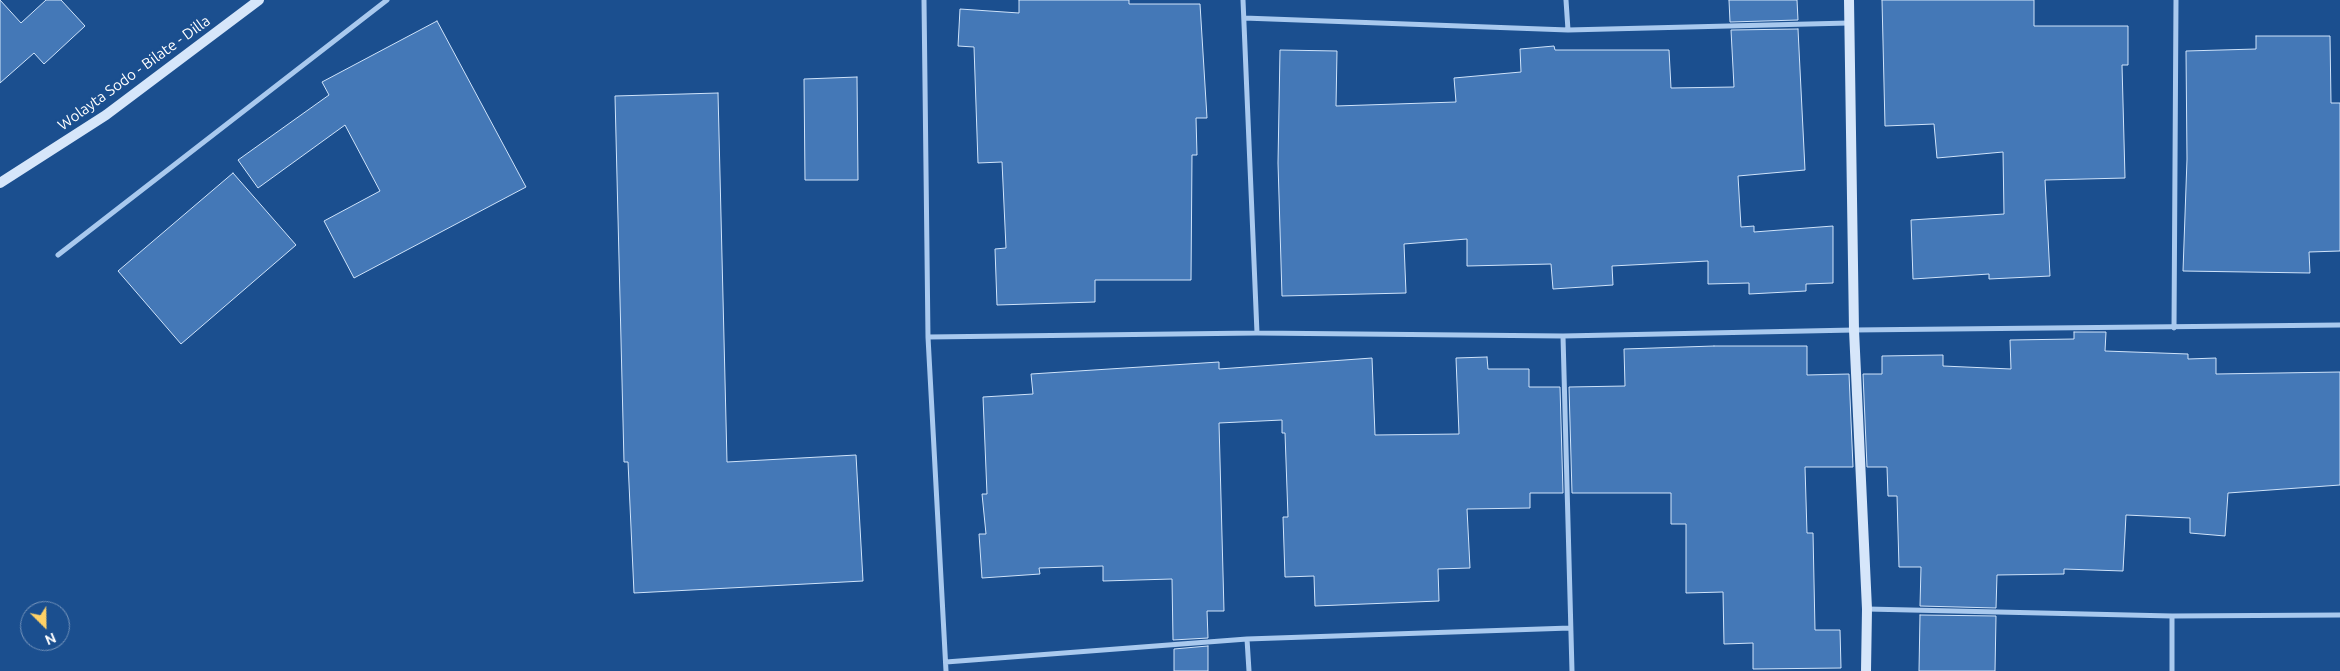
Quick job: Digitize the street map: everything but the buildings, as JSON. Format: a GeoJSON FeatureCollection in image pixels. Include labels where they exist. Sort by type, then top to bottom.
{"type":"FeatureCollection","features":[{"type":"Feature","properties":{"kind":"main road","name":"Wolayta Sodo - Bilate - Dilla"},"geometry":{"type":"LineString","coordinates":[[0,183],[106,115],[259,0]]}},
{"type":"Feature","properties":{"kind":"main road"},"geometry":{"type":"LineString","coordinates":[[1849,0],[1854,330],[1867,609],[1866,671]]}},
{"type":"Feature","properties":{"kind":"street"},"geometry":{"type":"LineString","coordinates":[[58,254],[387,0]]}},
{"type":"Feature","properties":{"kind":"street"},"geometry":{"type":"LineString","coordinates":[[924,0],[928,337],[946,671]]}},
{"type":"Feature","properties":{"kind":"street"},"geometry":{"type":"LineString","coordinates":[[1243,0],[1257,333]]}},
{"type":"Feature","properties":{"kind":"street"},"geometry":{"type":"LineString","coordinates":[[1566,0],[1568,30]]}},
{"type":"Feature","properties":{"kind":"street"},"geometry":{"type":"LineString","coordinates":[[2174,328],[2176,0]]}},
{"type":"Feature","properties":{"kind":"street"},"geometry":{"type":"LineString","coordinates":[[1244,18],[1568,30],[1849,23]]}},
{"type":"Feature","properties":{"kind":"street"},"geometry":{"type":"LineString","coordinates":[[928,337],[1257,333],[1563,336],[1854,330],[2340,325]]}},
{"type":"Feature","properties":{"kind":"street"},"geometry":{"type":"LineString","coordinates":[[1563,336],[1572,671]]}},
{"type":"Feature","properties":{"kind":"street"},"geometry":{"type":"LineString","coordinates":[[1867,609],[2172,616],[2340,616]]}},
{"type":"Feature","properties":{"kind":"street"},"geometry":{"type":"LineString","coordinates":[[2172,616],[2172,671]]}},
{"type":"Feature","properties":{"kind":"street"},"geometry":{"type":"LineString","coordinates":[[946,662],[1247,639],[1570,628]]}},
{"type":"Feature","properties":{"kind":"street"},"geometry":{"type":"LineString","coordinates":[[1247,639],[1249,671]]}}]}
